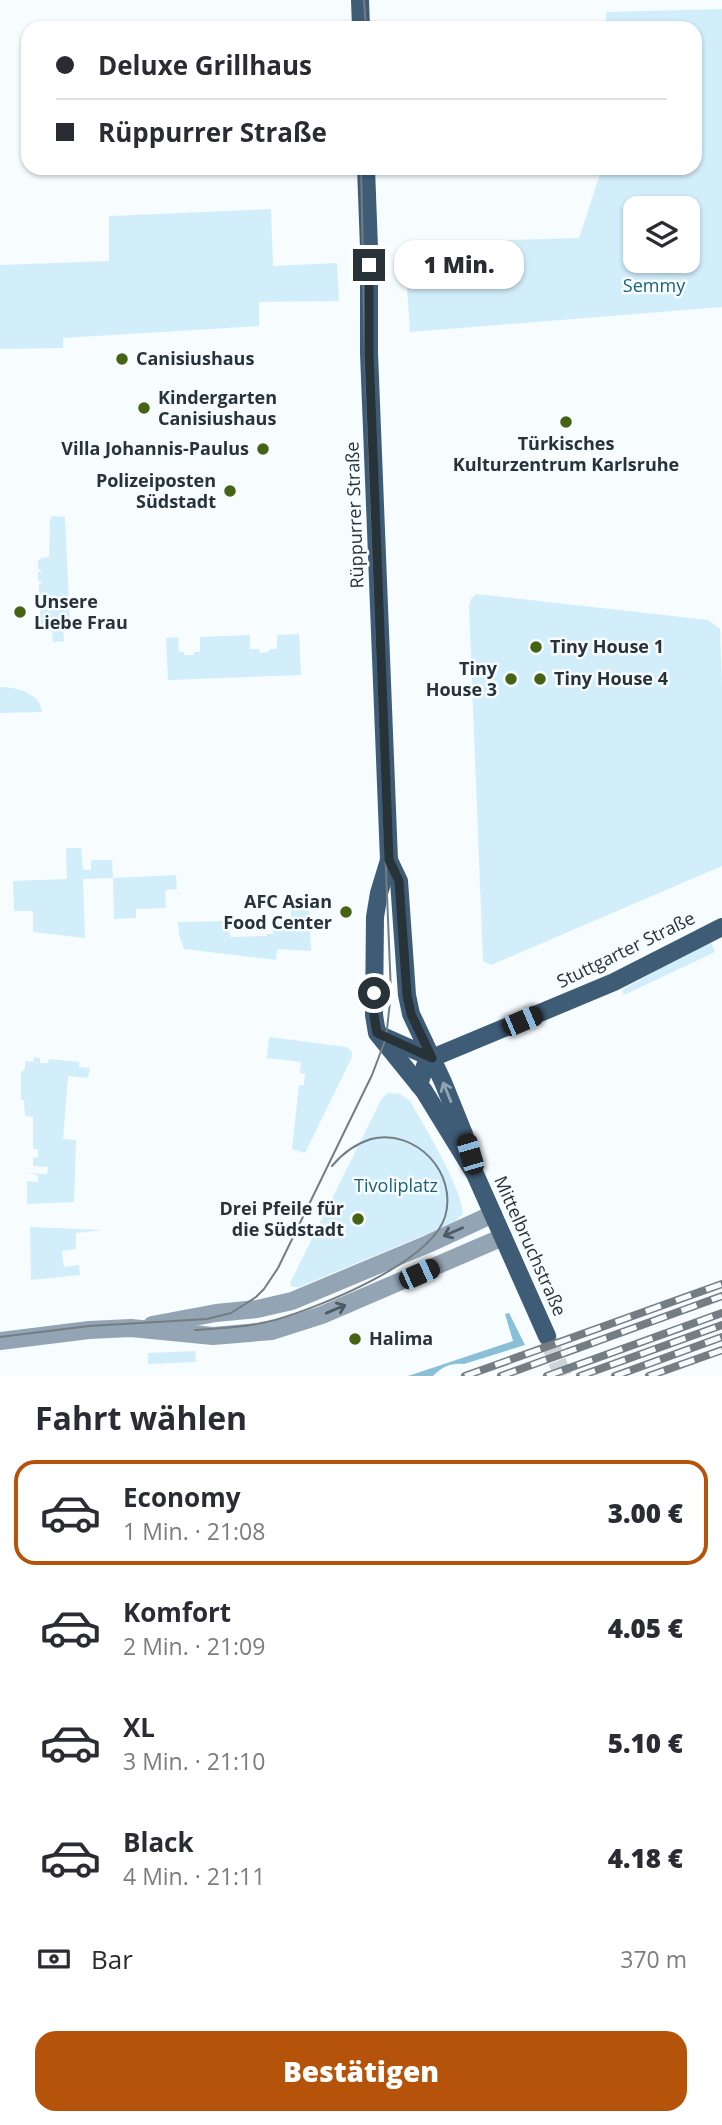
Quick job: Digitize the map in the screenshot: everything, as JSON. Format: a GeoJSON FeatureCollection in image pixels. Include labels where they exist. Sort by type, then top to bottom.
{"type":"FeatureCollection","features":[{"type":"Feature","properties":{"kind":"main road"},"geometry":{"type":"LineString","coordinates":[[360,0],[361,21]]}},
{"type":"Feature","properties":{"kind":"main road","name":"Rüppurrer Straße"},"geometry":{"type":"LineString","coordinates":[[366,175],[370,364],[389,860],[375,917],[374,1015],[377,1033]]}},
{"type":"Feature","properties":{"kind":"main road","name":"Rüppurrer Straße"},"geometry":{"type":"LineString","coordinates":[[389,860],[399,881],[407,995],[411,1014],[432,1058]]}},
{"type":"Feature","properties":{"kind":"main road","name":"Stuttgarter Straße"},"geometry":{"type":"LineString","coordinates":[[432,1058],[614,982],[722,927]]}},
{"type":"Feature","properties":{"kind":"main road"},"geometry":{"type":"LineString","coordinates":[[377,1033],[432,1058],[425,1066],[419,1086]]}},
{"type":"Feature","properties":{"kind":"main road","name":"Mittelbruchstraße"},"geometry":{"type":"LineString","coordinates":[[377,1033],[419,1086],[475,1174],[547,1336]]}},
{"type":"Feature","properties":{"kind":"main road","name":"Mittelbruchstraße"},"geometry":{"type":"LineString","coordinates":[[432,1058],[464,1134],[475,1174]]}},
{"type":"Feature","properties":{"kind":"street"},"geometry":{"type":"LineString","coordinates":[[0,1341],[89,1330],[131,1328],[216,1313],[257,1309],[292,1301],[493,1214]]}},
{"type":"Feature","properties":{"kind":"street"},"geometry":{"type":"LineString","coordinates":[[131,1328],[224,1335],[272,1331],[296,1324],[503,1237]]}},
{"type":"Feature","properties":{"kind":"green space","name":"Semmy"},"geometry":{"type":"Polygon","coordinates":[[[722,9],[722,307],[410,332],[404,243],[579,238],[600,175],[702,175],[702,21],[606,21],[606,12],[722,9]]]}},
{"type":"Feature","properties":{"kind":"green space"},"geometry":{"type":"Polygon","coordinates":[[[271,209],[273,266],[337,263],[339,301],[259,302],[259,326],[63,338],[63,348],[0,349],[0,265],[109,261],[109,216],[271,209]]]}},
{"type":"Feature","properties":{"kind":"green space"},"geometry":{"type":"Polygon","coordinates":[[[52,516],[65,517],[70,627],[63,627],[64,641],[53,642],[52,631],[55,629],[50,626],[49,629],[40,629],[40,620],[43,619],[40,617],[42,605],[39,605],[39,596],[42,595],[39,593],[39,584],[42,583],[38,581],[38,572],[41,570],[38,569],[38,560],[49,557],[52,516]]]}},
{"type":"Feature","properties":{"kind":"green space"},"geometry":{"type":"Polygon","coordinates":[[[476,594],[708,620],[720,629],[722,866],[491,965],[483,961],[469,606],[476,594]]]}},
{"type":"Feature","properties":{"kind":"green space"},"geometry":{"type":"Polygon","coordinates":[[[299,634],[301,675],[168,680],[166,638],[178,637],[179,652],[194,655],[194,652],[200,652],[200,637],[250,635],[250,649],[259,649],[260,653],[277,649],[277,635],[299,634]]]}},
{"type":"Feature","properties":{"kind":"green space"},"geometry":{"type":"Polygon","coordinates":[[[0,687],[27,692],[37,700],[42,712],[0,713],[0,687]]]}},
{"type":"Feature","properties":{"kind":"green space"},"geometry":{"type":"Polygon","coordinates":[[[66,848],[81,848],[83,870],[91,870],[91,860],[112,860],[113,878],[83,879],[85,938],[33,932],[33,911],[14,911],[13,881],[67,879],[66,848]]]}},
{"type":"Feature","properties":{"kind":"green space"},"geometry":{"type":"Polygon","coordinates":[[[176,875],[177,889],[165,890],[166,908],[136,909],[136,918],[114,919],[113,878],[176,875]]]}},
{"type":"Feature","properties":{"kind":"green space"},"geometry":{"type":"Polygon","coordinates":[[[291,909],[309,909],[311,951],[277,949],[276,960],[184,949],[179,935],[178,922],[229,921],[230,937],[267,936],[273,934],[272,920],[276,920],[276,924],[288,923],[291,909]]]}},
{"type":"Feature","properties":{"kind":"green space"},"geometry":{"type":"Polygon","coordinates":[[[711,942],[715,952],[624,995],[622,990],[711,942]]]}},
{"type":"Feature","properties":{"kind":"green space"},"geometry":{"type":"Polygon","coordinates":[[[269,1037],[347,1047],[352,1052],[352,1057],[305,1153],[292,1149],[299,1085],[304,1085],[305,1074],[300,1073],[301,1062],[267,1058],[269,1037]]]}},
{"type":"Feature","properties":{"kind":"green space"},"geometry":{"type":"Polygon","coordinates":[[[34,1057],[40,1058],[40,1063],[48,1063],[49,1059],[79,1062],[79,1067],[90,1068],[88,1078],[68,1076],[63,1139],[76,1140],[74,1202],[27,1204],[27,1181],[38,1182],[38,1175],[26,1173],[47,1174],[48,1167],[33,1166],[33,1158],[38,1157],[38,1149],[33,1149],[33,1117],[25,1116],[24,1100],[21,1100],[21,1072],[25,1069],[25,1061],[33,1062],[34,1057]]]}},
{"type":"Feature","properties":{"kind":"green space","name":"Tivoliplatz"},"geometry":{"type":"Polygon","coordinates":[[[390,1093],[400,1094],[410,1101],[449,1173],[463,1214],[453,1223],[299,1287],[292,1287],[290,1283],[381,1100],[390,1093]]]}},
{"type":"Feature","properties":{"kind":"green space"},"geometry":{"type":"Polygon","coordinates":[[[30,1227],[104,1230],[76,1233],[76,1249],[62,1251],[64,1267],[79,1265],[80,1275],[31,1280],[30,1227]]]}},
{"type":"Feature","properties":{"kind":"green space"},"geometry":{"type":"Polygon","coordinates":[[[195,1351],[196,1362],[148,1364],[148,1353],[195,1351]]]}},
{"type":"Feature","properties":{"kind":"shaded area"},"geometry":{"type":"Polygon","coordinates":[[[509,1313],[525,1345],[464,1364],[447,1366],[433,1376],[408,1376],[513,1341],[505,1314],[509,1313]]]}},
{"type":"Feature","properties":{"kind":"tunnel"},"geometry":{"type":"LineString","coordinates":[[547,1336],[563,1376]]}},
{"type":"Feature","properties":{"kind":"tram line"},"geometry":{"type":"LineString","coordinates":[[364,0],[366,21]]}},
{"type":"Feature","properties":{"kind":"tram line"},"geometry":{"type":"LineString","coordinates":[[0,1337],[89,1326],[207,1319],[231,1313],[256,1297],[278,1268],[372,1075],[386,1038],[391,993],[365,353],[361,175]]}},
{"type":"Feature","properties":{"kind":"tram line"},"geometry":{"type":"LineString","coordinates":[[195,1330],[245,1326],[275,1320],[345,1294],[418,1251],[435,1234],[445,1217],[445,1185],[439,1170],[430,1157],[403,1140],[388,1137],[365,1141],[349,1150],[332,1166]]}},
{"type":"Feature","properties":{"kind":"railway"},"geometry":{"type":"LineString","coordinates":[[465,1376],[722,1284]]}},
{"type":"Feature","properties":{"kind":"railway"},"geometry":{"type":"LineString","coordinates":[[501,1376],[722,1296]]}},
{"type":"Feature","properties":{"kind":"railway"},"geometry":{"type":"LineString","coordinates":[[547,1376],[722,1313]]}},
{"type":"Feature","properties":{"kind":"railway"},"geometry":{"type":"LineString","coordinates":[[580,1376],[722,1325]]}},
{"type":"Feature","properties":{"kind":"railway"},"geometry":{"type":"LineString","coordinates":[[615,1376],[722,1337]]}},
{"type":"Feature","properties":{"kind":"railway"},"geometry":{"type":"LineString","coordinates":[[649,1376],[722,1350]]}},
{"type":"Feature","properties":{"kind":"place","name":"Canisiushaus"},"geometry":{"type":"Point","coordinates":[122,359]}},
{"type":"Feature","properties":{"kind":"place","name":"Kindergarten Canisiushaus"},"geometry":{"type":"Point","coordinates":[144,408]}},
{"type":"Feature","properties":{"kind":"place","name":"Türkisches Kulturzentrum Karlsruhe"},"geometry":{"type":"Point","coordinates":[566,422]}},
{"type":"Feature","properties":{"kind":"place","name":"Villa Johannis-Paulus"},"geometry":{"type":"Point","coordinates":[263,449]}},
{"type":"Feature","properties":{"kind":"place","name":"Polizeiposten Südstadt"},"geometry":{"type":"Point","coordinates":[230,491]}},
{"type":"Feature","properties":{"kind":"place","name":"Unsere Liebe Frau"},"geometry":{"type":"Point","coordinates":[20,612]}},
{"type":"Feature","properties":{"kind":"place","name":"Tiny House 1"},"geometry":{"type":"Point","coordinates":[536,647]}},
{"type":"Feature","properties":{"kind":"place","name":"Tiny House 3"},"geometry":{"type":"Point","coordinates":[511,679]}},
{"type":"Feature","properties":{"kind":"place","name":"Tiny House 4"},"geometry":{"type":"Point","coordinates":[540,679]}},
{"type":"Feature","properties":{"kind":"place","name":"AFC Asian Food Center"},"geometry":{"type":"Point","coordinates":[346,912]}},
{"type":"Feature","properties":{"kind":"place","name":"Drei Pfeile für die Südstadt"},"geometry":{"type":"Point","coordinates":[358,1219]}},
{"type":"Feature","properties":{"kind":"place","name":"Halima"},"geometry":{"type":"Point","coordinates":[355,1339]}},
{"type":"Feature","properties":{"kind":"route"},"geometry":{"type":"LineString","coordinates":[[369,265],[369,353],[389,860],[399,881],[407,995],[411,1014],[432,1058],[377,1033],[374,993]]}}]}
